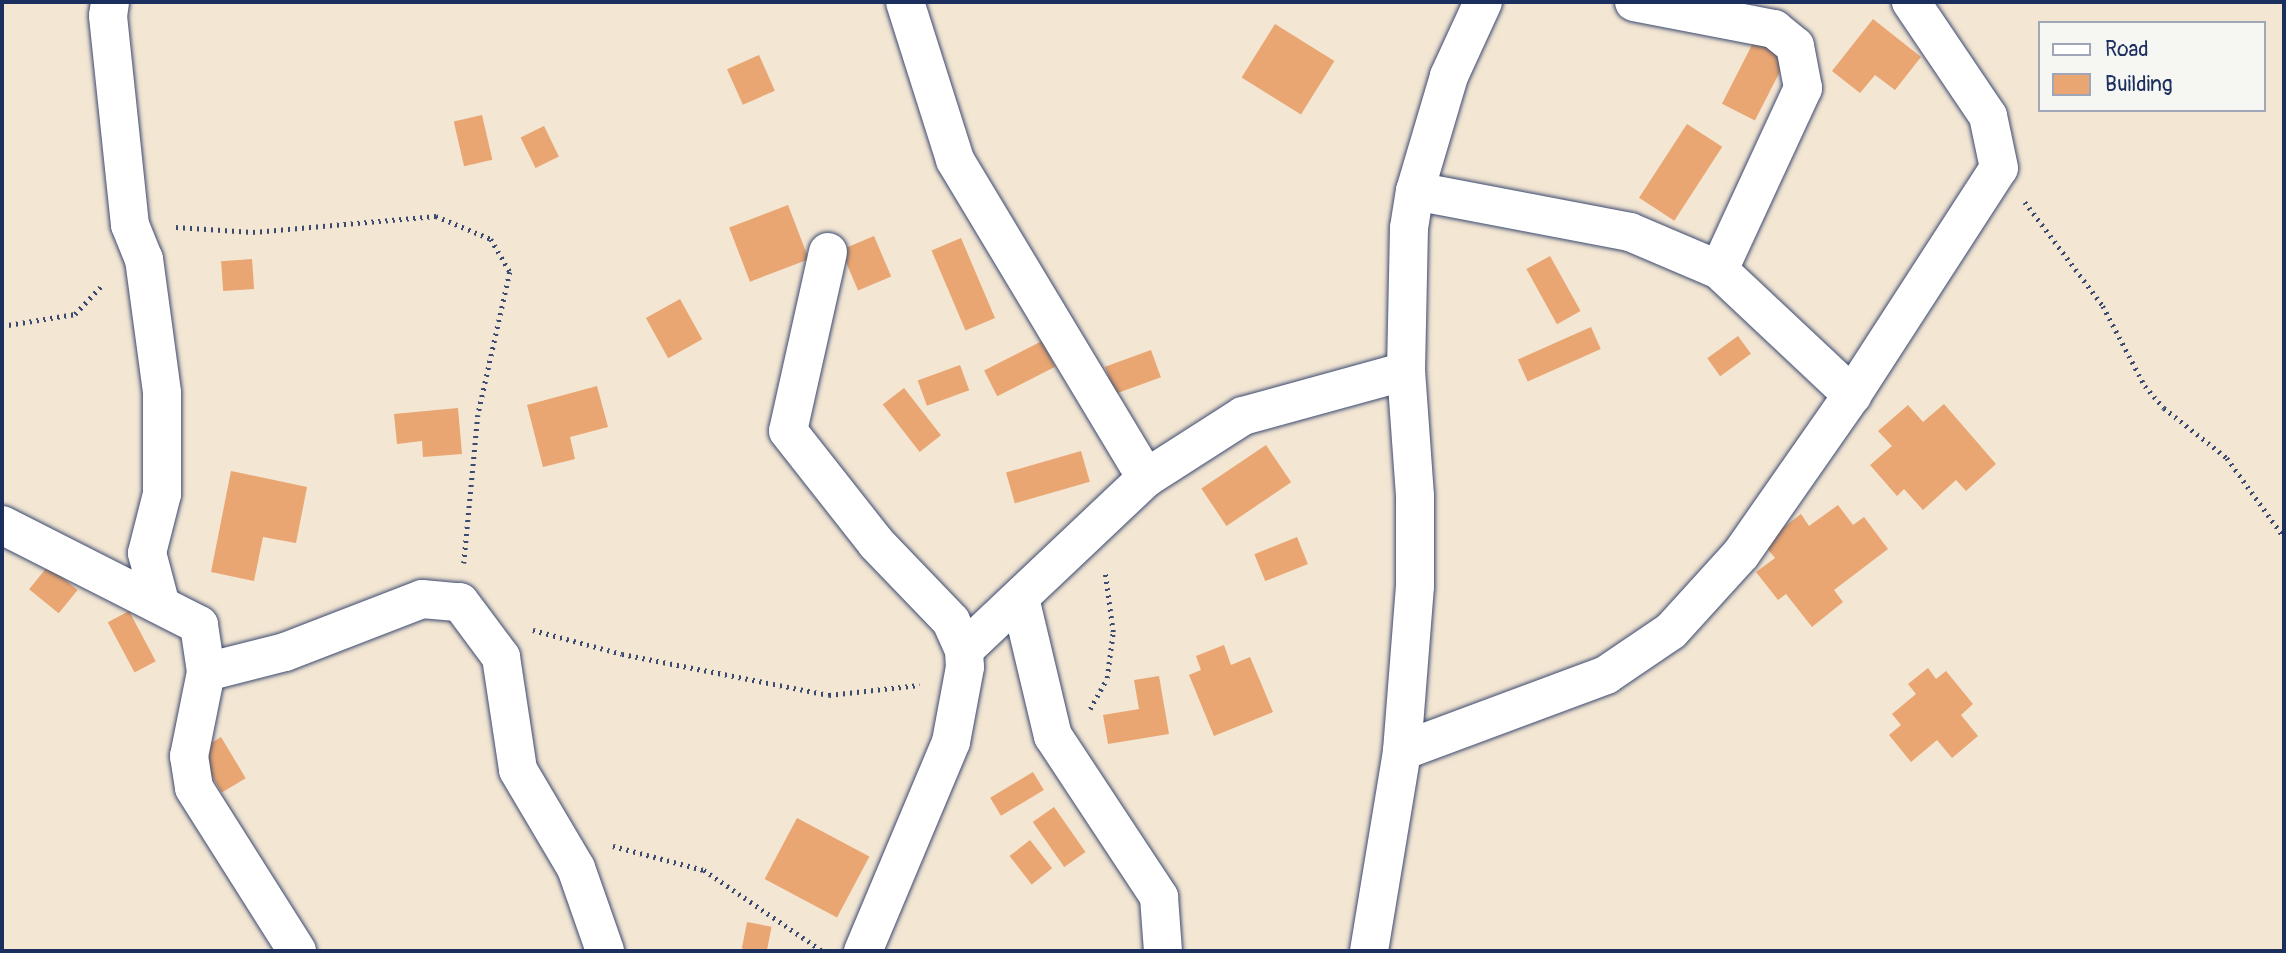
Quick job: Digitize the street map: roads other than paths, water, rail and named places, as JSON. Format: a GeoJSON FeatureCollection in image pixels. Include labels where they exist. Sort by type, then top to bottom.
{"type":"FeatureCollection","features":[{"type":"Feature","properties":{"kind":"street"},"geometry":{"type":"LineString","coordinates":[[110,2],[108,16],[130,225],[144,259],[162,393],[162,494],[147,553],[160,602]]}},
{"type":"Feature","properties":{"kind":"street"},"geometry":{"type":"LineString","coordinates":[[905,2],[955,160],[1146,478]]}},
{"type":"Feature","properties":{"kind":"street"},"geometry":{"type":"LineString","coordinates":[[1369,951],[1402,751],[1415,586],[1415,496],[1406,371],[1406,268],[1415,191],[1449,76],[1483,2]]}},
{"type":"Feature","properties":{"kind":"street"},"geometry":{"type":"LineString","coordinates":[[1634,2],[1774,29],[1796,46],[1803,88],[1718,270]]}},
{"type":"Feature","properties":{"kind":"street"},"geometry":{"type":"LineString","coordinates":[[1402,751],[1606,676],[1671,631],[1741,554],[1852,395],[1999,168],[1988,116],[1911,2]]}},
{"type":"Feature","properties":{"kind":"street"},"geometry":{"type":"LineString","coordinates":[[1415,191],[1630,232],[1718,270],[1852,395]]}},
{"type":"Feature","properties":{"kind":"street"},"geometry":{"type":"LineString","coordinates":[[828,252],[788,430],[876,543],[951,621],[964,658],[951,742],[863,951]]}},
{"type":"Feature","properties":{"kind":"street"},"geometry":{"type":"LineString","coordinates":[[964,658],[1097,521],[1146,478],[1243,416],[1406,371]]}},
{"type":"Feature","properties":{"kind":"street"},"geometry":{"type":"LineString","coordinates":[[2,525],[160,602],[199,625],[206,672],[189,756],[194,788],[297,951]]}},
{"type":"Feature","properties":{"kind":"street"},"geometry":{"type":"LineString","coordinates":[[1020,598],[1040,695],[1053,736],[1159,897],[1163,951]]}},
{"type":"Feature","properties":{"kind":"street"},"geometry":{"type":"LineString","coordinates":[[206,672],[285,652],[422,599],[466,607],[501,656],[518,770],[551,820],[576,868],[605,951]]}}]}
